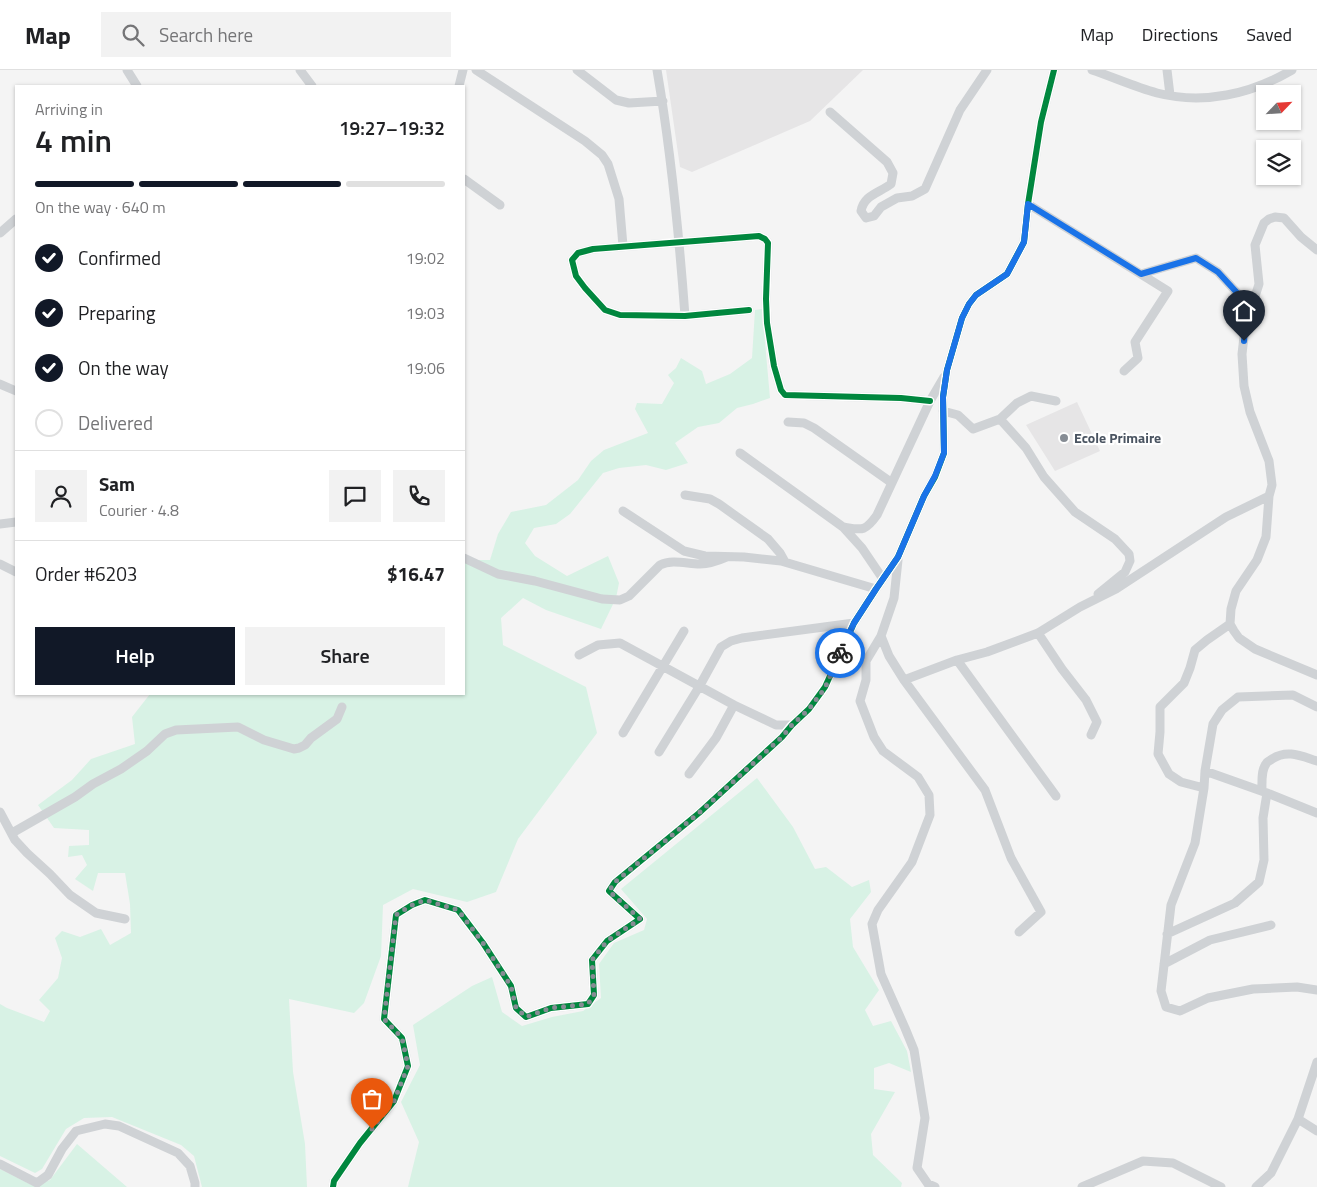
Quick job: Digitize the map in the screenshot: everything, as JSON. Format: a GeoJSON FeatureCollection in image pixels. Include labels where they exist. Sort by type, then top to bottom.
{"type":"FeatureCollection","features":[{"type":"Feature","properties":{"kind":"street"},"geometry":{"type":"LineString","coordinates":[[127,70],[136,85]]}},
{"type":"Feature","properties":{"kind":"street"},"geometry":{"type":"LineString","coordinates":[[300,70],[311,85]]}},
{"type":"Feature","properties":{"kind":"street"},"geometry":{"type":"LineString","coordinates":[[459,85],[463,70]]}},
{"type":"Feature","properties":{"kind":"street"},"geometry":{"type":"LineString","coordinates":[[476,70],[585,141],[602,155],[608,164],[618,199],[623,246]]}},
{"type":"Feature","properties":{"kind":"street"},"geometry":{"type":"LineString","coordinates":[[577,70],[616,100],[629,103],[663,101]]}},
{"type":"Feature","properties":{"kind":"street"},"geometry":{"type":"LineString","coordinates":[[657,70],[663,101],[680,242],[685,316]]}},
{"type":"Feature","properties":{"kind":"street"},"geometry":{"type":"LineString","coordinates":[[830,112],[888,162],[893,173],[892,184],[867,198],[862,204],[861,211],[866,218],[874,216],[882,207],[897,198],[912,196],[925,189],[960,110],[987,70]]}},
{"type":"Feature","properties":{"kind":"street"},"geometry":{"type":"LineString","coordinates":[[333,1187],[334,1181],[360,1143],[394,1101],[408,1066],[402,1038],[384,1019],[396,915],[412,905],[425,900],[458,910],[483,943],[511,986],[516,1008],[526,1017],[551,1008],[588,1004],[594,995],[592,960],[607,941],[640,919],[609,891],[615,882],[699,813],[782,737],[809,709],[825,688],[854,623],[898,557],[944,453],[943,397],[947,370],[962,318],[976,295],[1007,274],[1024,242],[1028,204],[1042,122],[1054,70]]}},
{"type":"Feature","properties":{"kind":"street"},"geometry":{"type":"LineString","coordinates":[[1092,70],[1156,93],[1170,96],[1215,97],[1239,93],[1266,84],[1292,70]]}},
{"type":"Feature","properties":{"kind":"street"},"geometry":{"type":"LineString","coordinates":[[1167,70],[1170,96]]}},
{"type":"Feature","properties":{"kind":"street"},"geometry":{"type":"LineString","coordinates":[[465,180],[500,205]]}},
{"type":"Feature","properties":{"kind":"street"},"geometry":{"type":"LineString","coordinates":[[1028,204],[1168,291],[1135,342],[1138,358],[1124,371]]}},
{"type":"Feature","properties":{"kind":"street"},"geometry":{"type":"LineString","coordinates":[[1317,250],[1284,218],[1275,217],[1269,218],[1264,223],[1255,245],[1259,284],[1245,328],[1242,354],[1244,386],[1250,412],[1270,461],[1272,485],[1269,496],[1266,537],[1257,560],[1236,591],[1231,609],[1230,624],[1239,638],[1255,649],[1317,675]]}},
{"type":"Feature","properties":{"kind":"street"},"geometry":{"type":"LineString","coordinates":[[0,233],[15,220]]}},
{"type":"Feature","properties":{"kind":"street"},"geometry":{"type":"LineString","coordinates":[[749,310],[685,316],[620,315],[605,310],[585,288],[576,276],[572,260],[578,253],[593,249],[760,236],[768,242],[767,323],[774,366],[781,390],[785,395],[901,398],[930,401]]}},
{"type":"Feature","properties":{"kind":"street"},"geometry":{"type":"LineString","coordinates":[[1141,274],[1196,258],[1218,272],[1251,308]]}},
{"type":"Feature","properties":{"kind":"street"},"geometry":{"type":"LineString","coordinates":[[843,527],[864,529],[870,525],[877,515],[930,401],[947,370]]}},
{"type":"Feature","properties":{"kind":"street"},"geometry":{"type":"LineString","coordinates":[[0,384],[15,391]]}},
{"type":"Feature","properties":{"kind":"street"},"geometry":{"type":"LineString","coordinates":[[944,411],[958,416],[974,429],[1000,418],[1017,403],[1031,396],[1056,402]]}},
{"type":"Feature","properties":{"kind":"street"},"geometry":{"type":"LineString","coordinates":[[1000,418],[1026,448],[1044,478],[1075,512],[1115,539],[1128,554],[1130,561],[1126,572],[1086,604]]}},
{"type":"Feature","properties":{"kind":"street"},"geometry":{"type":"LineString","coordinates":[[788,422],[804,423],[814,428],[892,483]]}},
{"type":"Feature","properties":{"kind":"street"},"geometry":{"type":"LineString","coordinates":[[740,453],[843,527],[862,548],[883,578]]}},
{"type":"Feature","properties":{"kind":"street"},"geometry":{"type":"LineString","coordinates":[[685,495],[710,499],[719,504],[768,540],[780,553],[785,562]]}},
{"type":"Feature","properties":{"kind":"street"},"geometry":{"type":"LineString","coordinates":[[904,680],[1038,633],[1086,604],[1116,589],[1226,517],[1269,496]]}},
{"type":"Feature","properties":{"kind":"street"},"geometry":{"type":"LineString","coordinates":[[623,511],[684,550],[705,556],[744,557],[785,562],[876,589]]}},
{"type":"Feature","properties":{"kind":"street"},"geometry":{"type":"LineString","coordinates":[[0,524],[15,522]]}},
{"type":"Feature","properties":{"kind":"street"},"geometry":{"type":"LineString","coordinates":[[465,558],[498,574],[535,581],[602,599],[620,600],[629,596],[660,565],[666,562],[715,563],[727,557]]}},
{"type":"Feature","properties":{"kind":"street"},"geometry":{"type":"LineString","coordinates":[[898,557],[894,598],[881,636],[866,661],[866,680],[860,701],[874,737],[883,751],[918,777],[929,795],[930,816],[912,862],[878,910],[872,924],[881,974],[914,1050],[925,1118],[917,1168],[928,1184],[934,1187]]}},
{"type":"Feature","properties":{"kind":"street"},"geometry":{"type":"LineString","coordinates":[[0,564],[15,572]]}},
{"type":"Feature","properties":{"kind":"street"},"geometry":{"type":"LineString","coordinates":[[659,752],[721,647],[731,641],[742,638],[854,623]]}},
{"type":"Feature","properties":{"kind":"street"},"geometry":{"type":"LineString","coordinates":[[1204,788],[1181,782],[1169,774],[1158,754],[1160,707],[1184,683],[1195,650],[1230,624]]}},
{"type":"Feature","properties":{"kind":"street"},"geometry":{"type":"LineString","coordinates":[[623,733],[684,631]]}},
{"type":"Feature","properties":{"kind":"street"},"geometry":{"type":"LineString","coordinates":[[1038,633],[1086,700],[1097,722],[1091,735]]}},
{"type":"Feature","properties":{"kind":"street"},"geometry":{"type":"LineString","coordinates":[[881,636],[889,656],[904,680],[985,790],[1011,858],[1042,912],[1019,932]]}},
{"type":"Feature","properties":{"kind":"street"},"geometry":{"type":"LineString","coordinates":[[578,655],[598,645],[620,643],[734,705],[776,725],[792,725]]}},
{"type":"Feature","properties":{"kind":"street"},"geometry":{"type":"LineString","coordinates":[[957,660],[1056,796]]}},
{"type":"Feature","properties":{"kind":"street"},"geometry":{"type":"LineString","coordinates":[[1317,707],[1294,695],[1238,697],[1222,710],[1213,724],[1195,843],[1171,906],[1160,991],[1166,1007],[1180,1011],[1208,998],[1253,989],[1298,987],[1317,990]]}},
{"type":"Feature","properties":{"kind":"street"},"geometry":{"type":"LineString","coordinates":[[689,774],[716,738],[734,705]]}},
{"type":"Feature","properties":{"kind":"street"},"geometry":{"type":"LineString","coordinates":[[12,833],[121,769],[147,752],[165,734],[176,730],[238,727],[264,740],[294,749],[305,745],[311,738],[337,719],[342,707]]}},
{"type":"Feature","properties":{"kind":"street"},"geometry":{"type":"LineString","coordinates":[[1168,934],[1235,903],[1259,882],[1264,860],[1265,792],[1263,773],[1266,764],[1286,753],[1300,755],[1317,762]]}},
{"type":"Feature","properties":{"kind":"street"},"geometry":{"type":"LineString","coordinates":[[1205,770],[1317,812]]}},
{"type":"Feature","properties":{"kind":"street"},"geometry":{"type":"LineString","coordinates":[[0,812],[15,840],[70,895],[96,913],[125,919]]}},
{"type":"Feature","properties":{"kind":"street"},"geometry":{"type":"LineString","coordinates":[[1164,964],[1210,940],[1271,925]]}},
{"type":"Feature","properties":{"kind":"street"},"geometry":{"type":"LineString","coordinates":[[1256,1187],[1271,1173],[1298,1119],[1317,1062]]}},
{"type":"Feature","properties":{"kind":"street"},"geometry":{"type":"LineString","coordinates":[[1298,1119],[1317,1131]]}},
{"type":"Feature","properties":{"kind":"street"},"geometry":{"type":"LineString","coordinates":[[0,1164],[37,1182],[48,1175],[62,1149],[76,1131],[105,1124],[119,1126],[178,1153],[190,1166],[195,1187]]}},
{"type":"Feature","properties":{"kind":"street"},"geometry":{"type":"LineString","coordinates":[[1082,1187],[1144,1161],[1174,1163],[1221,1187]]}},
{"type":"Feature","properties":{"kind":"shaded area"},"geometry":{"type":"Polygon","coordinates":[[[666,70],[863,70],[810,121],[692,172],[680,167],[666,70]]]}},
{"type":"Feature","properties":{"kind":"shaded area","name":"Ecole Primaire"},"geometry":{"type":"Polygon","coordinates":[[[1077,402],[1100,451],[1055,471],[1026,425],[1077,402]]]}},
{"type":"Feature","properties":{"kind":"green space"},"geometry":{"type":"Polygon","coordinates":[[[762,309],[770,398],[737,408],[719,423],[698,427],[675,443],[688,463],[666,470],[646,465],[619,468],[603,473],[570,514],[556,524],[534,528],[525,543],[535,556],[567,576],[608,556],[619,583],[616,598],[601,629],[546,610],[523,598],[501,618],[503,645],[586,687],[597,733],[518,839],[496,892],[467,902],[413,889],[383,905],[381,956],[364,1003],[354,1013],[289,999],[293,1072],[305,1144],[307,1187],[202,1187],[194,1156],[181,1145],[112,1117],[84,1118],[66,1129],[42,1169],[35,1173],[0,1156],[0,1004],[44,1022],[50,1011],[39,1000],[58,978],[62,958],[55,938],[62,931],[80,937],[101,929],[110,945],[131,933],[130,904],[125,873],[98,873],[93,891],[75,879],[87,865],[82,855],[68,857],[69,846],[89,845],[89,830],[54,828],[38,805],[72,780],[91,759],[135,744],[132,717],[149,695],[465,695],[465,560],[490,560],[498,534],[511,512],[546,505],[578,480],[591,461],[604,450],[648,433],[635,409],[637,403],[662,404],[674,383],[668,375],[676,368],[681,358],[702,371],[706,384],[730,374],[752,358],[755,310],[762,309]]]}},
{"type":"Feature","properties":{"kind":"green space"},"geometry":{"type":"Polygon","coordinates":[[[757,778],[793,827],[815,869],[826,867],[852,887],[869,880],[871,892],[850,919],[853,947],[879,990],[865,1010],[873,1026],[891,1021],[907,1051],[911,1072],[889,1063],[874,1068],[874,1089],[895,1092],[871,1134],[873,1155],[902,1183],[901,1187],[408,1187],[419,1142],[401,1102],[420,1065],[413,1025],[472,986],[492,977],[502,1012],[522,1026],[552,1017],[583,1011],[601,998],[599,964],[614,943],[644,930],[647,919],[621,889],[757,778]]]}},
{"type":"Feature","properties":{"kind":"green space"},"geometry":{"type":"Polygon","coordinates":[[[77,1144],[127,1187],[0,1187],[0,1169],[34,1186],[50,1180],[77,1144]]]}},
{"type":"Feature","properties":{"kind":"cycle path"},"geometry":{"type":"LineString","coordinates":[[333,1187],[334,1181],[360,1143],[394,1101],[408,1066],[402,1038],[384,1019],[396,915],[412,905],[425,900],[458,910],[483,943],[511,986],[516,1008],[526,1017],[551,1008],[588,1004],[594,995],[592,960],[607,941],[640,919],[609,891],[615,882],[699,813],[782,737],[809,709],[825,687],[854,623],[898,557],[944,453],[943,397],[947,370],[962,318],[976,295],[1007,274],[1024,242],[1041,122],[1054,70]]}},
{"type":"Feature","properties":{"kind":"cycle path"},"geometry":{"type":"LineString","coordinates":[[749,310],[685,316],[620,315],[605,310],[585,288],[576,276],[572,260],[578,253],[593,249],[759,236],[768,243],[767,323],[774,366],[781,390],[785,395],[901,398],[930,401]]}},
{"type":"Feature","properties":{"kind":"way so far"},"geometry":{"type":"LineString","coordinates":[[372,1129],[394,1101],[408,1066],[402,1038],[384,1019],[396,915],[412,905],[425,900],[458,910],[483,943],[511,986],[516,1008],[526,1017],[551,1008],[588,1004],[594,995],[592,960],[607,941],[640,919],[609,891],[615,882],[699,813],[782,737],[809,709],[825,688],[840,653]]}},
{"type":"Feature","properties":{"kind":"place","name":"Ecole Primaire"},"geometry":{"type":"Point","coordinates":[1064,438]}},
{"type":"Feature","properties":{"kind":"route"},"geometry":{"type":"LineString","coordinates":[[840,653],[854,623],[898,557],[924,496],[935,476],[944,453],[943,397],[947,370],[962,318],[976,295],[1007,274],[1024,242],[1028,204],[1141,274],[1196,258],[1218,272],[1251,308],[1245,328],[1244,341]]}}]}
